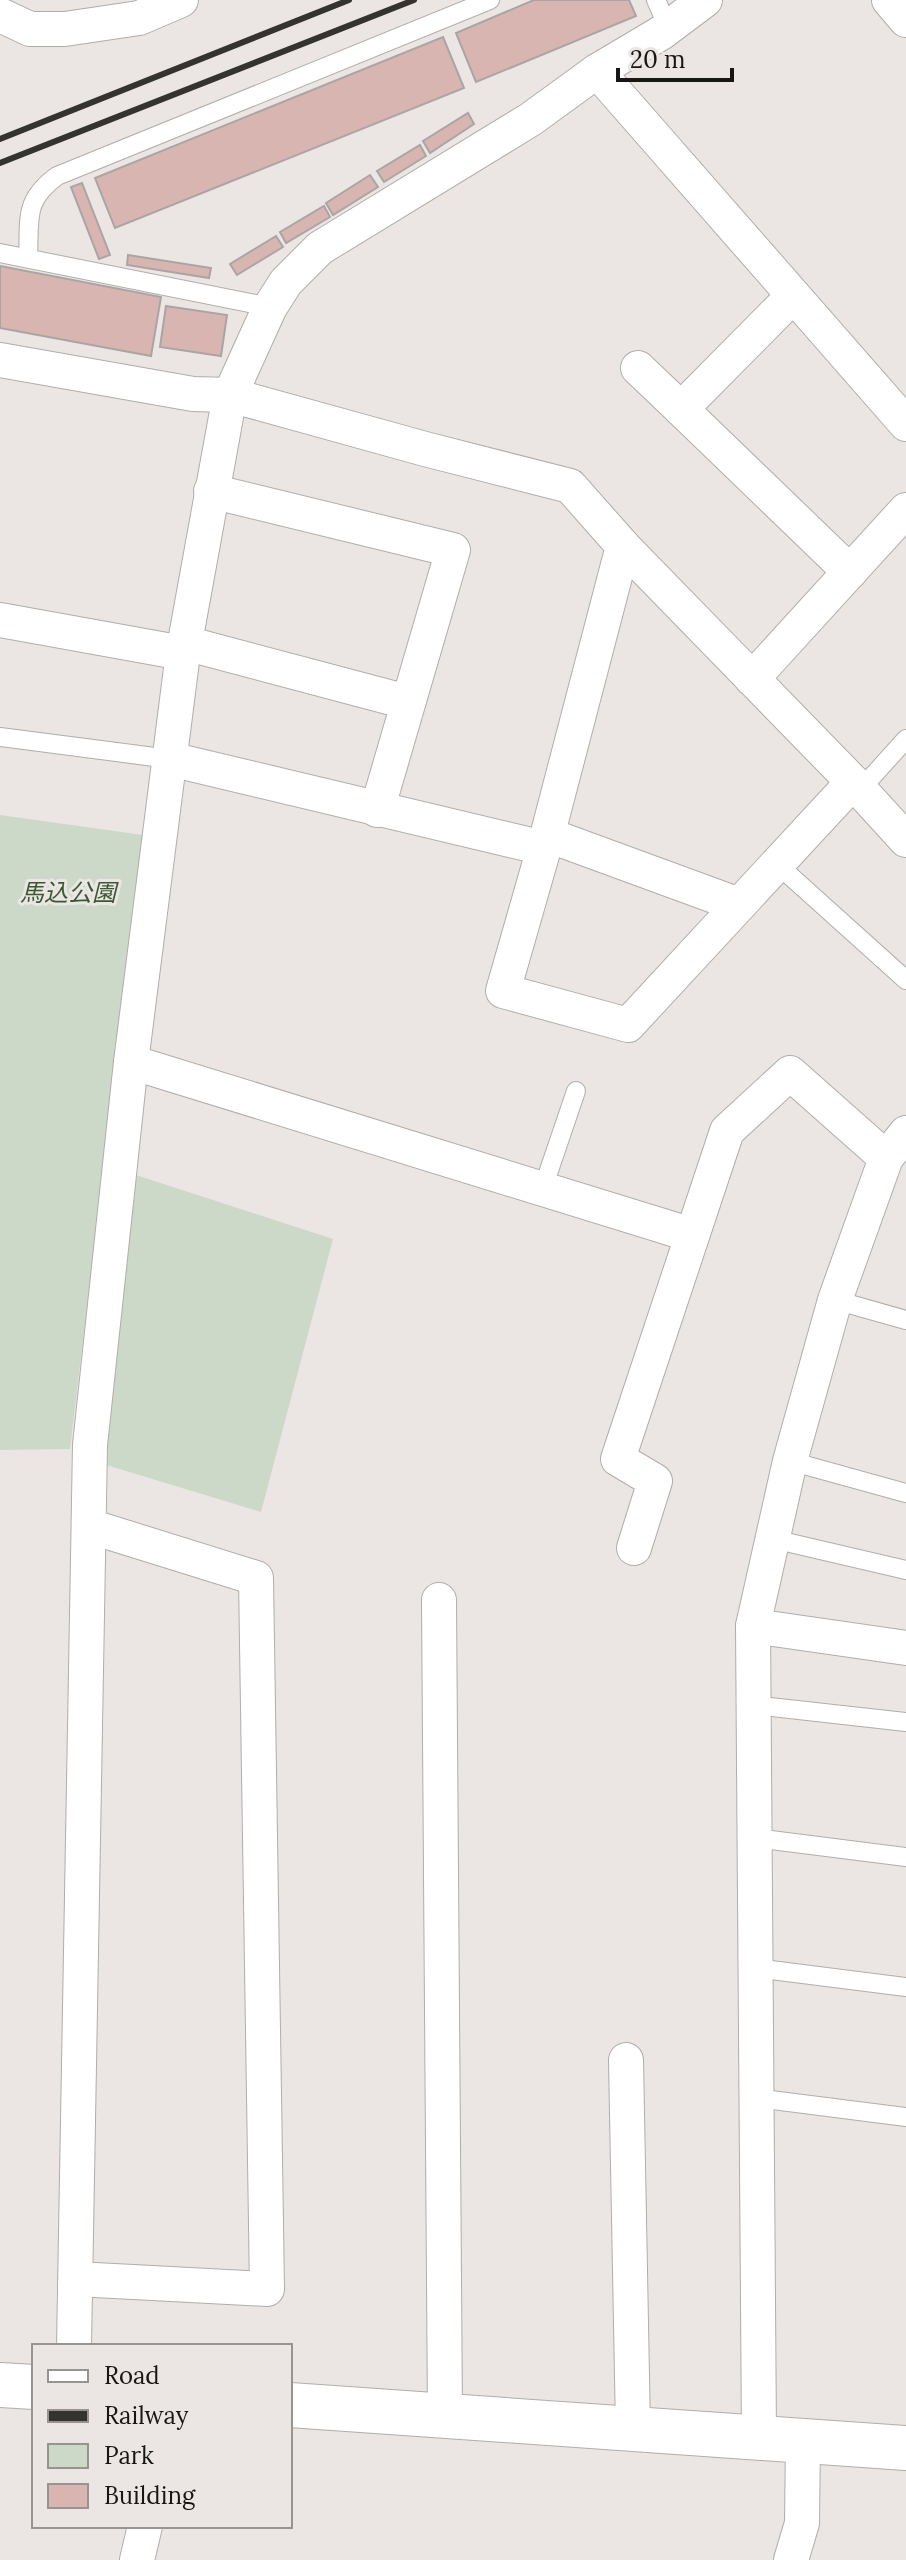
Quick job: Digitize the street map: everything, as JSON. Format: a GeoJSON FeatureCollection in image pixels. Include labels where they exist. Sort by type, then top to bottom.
{"type":"FeatureCollection","features":[{"type":"Feature","properties":{"kind":"street"},"geometry":{"type":"LineString","coordinates":[[0,15],[30,29],[65,29],[139,18],[181,0]]}},
{"type":"Feature","properties":{"kind":"street"},"geometry":{"type":"LineString","coordinates":[[74,2344],[90,1445],[131,1062],[184,648],[230,395],[270,307],[286,282],[320,248],[531,119],[597,71],[662,14],[705,0]]}},
{"type":"Feature","properties":{"kind":"street"},"geometry":{"type":"LineString","coordinates":[[889,0],[906,20]]}},
{"type":"Feature","properties":{"kind":"street"},"geometry":{"type":"LineString","coordinates":[[597,71],[906,424]]}},
{"type":"Feature","properties":{"kind":"street"},"geometry":{"type":"LineString","coordinates":[[681,409],[793,296]]}},
{"type":"Feature","properties":{"kind":"street"},"geometry":{"type":"LineString","coordinates":[[0,360],[193,394],[230,395],[570,486],[623,546],[906,840]]}},
{"type":"Feature","properties":{"kind":"street"},"geometry":{"type":"LineString","coordinates":[[638,368],[850,572]]}},
{"type":"Feature","properties":{"kind":"street"},"geometry":{"type":"LineString","coordinates":[[211,491],[453,550],[377,810]]}},
{"type":"Feature","properties":{"kind":"street"},"geometry":{"type":"LineString","coordinates":[[752,679],[906,510]]}},
{"type":"Feature","properties":{"kind":"street"},"geometry":{"type":"LineString","coordinates":[[623,546],[546,841],[503,991],[628,1025],[777,864],[856,786]]}},
{"type":"Feature","properties":{"kind":"street"},"geometry":{"type":"LineString","coordinates":[[0,620],[184,648],[407,702]]}},
{"type":"Feature","properties":{"kind":"street"},"geometry":{"type":"LineString","coordinates":[[170,759],[377,810],[546,841],[739,905]]}},
{"type":"Feature","properties":{"kind":"street"},"geometry":{"type":"LineString","coordinates":[[131,1062],[692,1235]]}},
{"type":"Feature","properties":{"kind":"street"},"geometry":{"type":"LineString","coordinates":[[634,1548],[655,1481],[618,1459],[727,1131],[790,1073],[896,1145],[835,1300],[790,1461],[753,1626],[759,2437]]}},
{"type":"Feature","properties":{"kind":"street"},"geometry":{"type":"LineString","coordinates":[[76,2279],[267,2289],[256,1578],[89,1526]]}},
{"type":"Feature","properties":{"kind":"street"},"geometry":{"type":"LineString","coordinates":[[439,1600],[445,2416]]}},
{"type":"Feature","properties":{"kind":"street"},"geometry":{"type":"LineString","coordinates":[[753,1626],[906,1648]]}},
{"type":"Feature","properties":{"kind":"street"},"geometry":{"type":"LineString","coordinates":[[626,2060],[633,2429]]}},
{"type":"Feature","properties":{"kind":"street"},"geometry":{"type":"LineString","coordinates":[[0,2385],[32,2387]]}},
{"type":"Feature","properties":{"kind":"street"},"geometry":{"type":"LineString","coordinates":[[292,2405],[906,2448]]}},
{"type":"Feature","properties":{"kind":"street"},"geometry":{"type":"LineString","coordinates":[[791,2560],[802,2523],[803,2440]]}},
{"type":"Feature","properties":{"kind":"street"},"geometry":{"type":"LineString","coordinates":[[137,2560],[145,2528]]}},
{"type":"Feature","properties":{"kind":"lane"},"geometry":{"type":"LineString","coordinates":[[28,258],[32,203],[40,189],[57,176],[490,0]]}},
{"type":"Feature","properties":{"kind":"lane"},"geometry":{"type":"LineString","coordinates":[[0,253],[270,307]]}},
{"type":"Feature","properties":{"kind":"lane"},"geometry":{"type":"LineString","coordinates":[[0,737],[170,759]]}},
{"type":"Feature","properties":{"kind":"lane"},"geometry":{"type":"LineString","coordinates":[[856,786],[906,739]]}},
{"type":"Feature","properties":{"kind":"lane"},"geometry":{"type":"LineString","coordinates":[[777,864],[906,980]]}},
{"type":"Feature","properties":{"kind":"lane"},"geometry":{"type":"LineString","coordinates":[[542,1191],[576,1091]]}},
{"type":"Feature","properties":{"kind":"lane"},"geometry":{"type":"LineString","coordinates":[[835,1300],[906,1320]]}},
{"type":"Feature","properties":{"kind":"lane"},"geometry":{"type":"LineString","coordinates":[[790,1461],[906,1493]]}},
{"type":"Feature","properties":{"kind":"lane"},"geometry":{"type":"LineString","coordinates":[[773,1539],[906,1570]]}},
{"type":"Feature","properties":{"kind":"lane"},"geometry":{"type":"LineString","coordinates":[[753,1705],[906,1722]]}},
{"type":"Feature","properties":{"kind":"lane"},"geometry":{"type":"LineString","coordinates":[[755,1838],[906,1857]]}},
{"type":"Feature","properties":{"kind":"lane"},"geometry":{"type":"LineString","coordinates":[[755,1968],[906,1987]]}},
{"type":"Feature","properties":{"kind":"lane"},"geometry":{"type":"LineString","coordinates":[[756,2098],[906,2117]]}},
{"type":"Feature","properties":{"kind":"green space","name":"馬込公園"},"geometry":{"type":"Polygon","coordinates":[[[0,815],[143,835],[70,1449],[0,1450],[0,815]]]}},
{"type":"Feature","properties":{"kind":"green space"},"geometry":{"type":"Polygon","coordinates":[[[136,1175],[333,1239],[261,1512],[103,1464],[136,1175]]]}},
{"type":"Feature","properties":{"kind":"building"},"geometry":{"type":"Polygon","coordinates":[[[534,0],[629,0],[636,16],[476,82],[456,33],[534,0]]]}},
{"type":"Feature","properties":{"kind":"building"},"geometry":{"type":"Polygon","coordinates":[[[443,37],[464,88],[115,228],[95,178],[443,37]]]}},
{"type":"Feature","properties":{"kind":"building"},"geometry":{"type":"Polygon","coordinates":[[[468,113],[474,124],[430,153],[423,141],[468,113]]]}},
{"type":"Feature","properties":{"kind":"building"},"geometry":{"type":"Polygon","coordinates":[[[420,145],[426,156],[384,182],[377,171],[420,145]]]}},
{"type":"Feature","properties":{"kind":"building"},"geometry":{"type":"Polygon","coordinates":[[[370,175],[378,187],[333,215],[326,203],[370,175]]]}},
{"type":"Feature","properties":{"kind":"building"},"geometry":{"type":"Polygon","coordinates":[[[82,183],[110,255],[99,259],[71,187],[82,183]]]}},
{"type":"Feature","properties":{"kind":"building"},"geometry":{"type":"Polygon","coordinates":[[[324,206],[330,217],[286,243],[280,232],[324,206]]]}},
{"type":"Feature","properties":{"kind":"building"},"geometry":{"type":"Polygon","coordinates":[[[276,236],[283,247],[237,275],[230,264],[276,236]]]}},
{"type":"Feature","properties":{"kind":"building"},"geometry":{"type":"Polygon","coordinates":[[[128,255],[211,268],[209,278],[127,265],[128,255]]]}},
{"type":"Feature","properties":{"kind":"building"},"geometry":{"type":"Polygon","coordinates":[[[0,266],[161,297],[151,356],[0,328],[0,266]]]}},
{"type":"Feature","properties":{"kind":"building"},"geometry":{"type":"Polygon","coordinates":[[[166,306],[227,315],[221,356],[160,347],[166,306]]]}},
{"type":"Feature","properties":{"kind":"railway"},"geometry":{"type":"LineString","coordinates":[[0,139],[349,0]]}},
{"type":"Feature","properties":{"kind":"railway"},"geometry":{"type":"LineString","coordinates":[[0,163],[414,0]]}}]}
